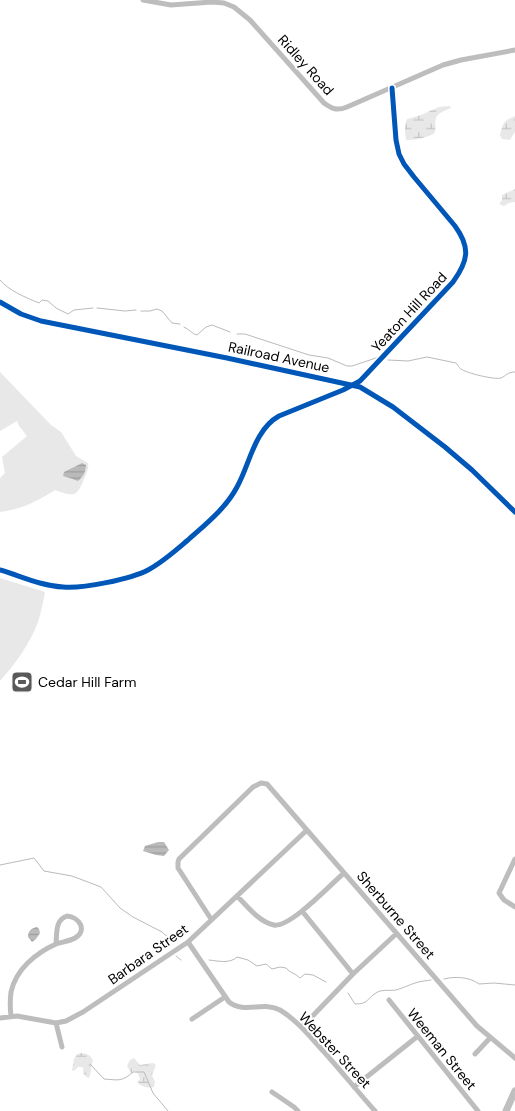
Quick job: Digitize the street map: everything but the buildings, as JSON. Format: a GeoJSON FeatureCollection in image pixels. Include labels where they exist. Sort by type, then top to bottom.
{"type":"FeatureCollection","features":[{"type":"Feature","properties":{"kind":"main road"},"geometry":{"type":"LineString","coordinates":[[506,1111],[515,1091]]}},
{"type":"Feature","properties":{"kind":"street","name":"Ridley Road"},"geometry":{"type":"LineString","coordinates":[[143,0],[178,5],[218,2],[234,7],[250,20],[319,98],[333,109],[341,109],[452,62],[515,50]]}},
{"type":"Feature","properties":{"kind":"street","name":"Yeaton Hill Road"},"geometry":{"type":"LineString","coordinates":[[0,570],[64,588],[133,576],[156,565],[209,522],[225,505],[236,490],[260,434],[270,422],[279,416],[355,384],[365,377],[448,288],[460,271],[465,257],[465,244],[460,232],[414,177],[399,154],[396,140],[392,88]]}},
{"type":"Feature","properties":{"kind":"street","name":"Railroad Avenue"},"geometry":{"type":"LineString","coordinates":[[0,302],[21,314],[42,321],[355,384],[393,407],[445,447],[472,470],[515,512]]}},
{"type":"Feature","properties":{"kind":"street","name":"Sherburne Street"},"geometry":{"type":"LineString","coordinates":[[211,919],[178,868],[179,859],[253,787],[263,783],[270,786],[477,1026],[515,1058]]}},
{"type":"Feature","properties":{"kind":"street","name":"Barbara Street"},"geometry":{"type":"LineString","coordinates":[[56,1023],[66,1021],[83,1012],[188,942],[307,830]]}},
{"type":"Feature","properties":{"kind":"street"},"geometry":{"type":"LineString","coordinates":[[515,859],[500,891],[500,895],[504,900],[515,907]]}},
{"type":"Feature","properties":{"kind":"street"},"geometry":{"type":"LineString","coordinates":[[237,896],[261,918],[271,924],[282,924],[302,911],[344,873]]}},
{"type":"Feature","properties":{"kind":"street"},"geometry":{"type":"LineString","coordinates":[[302,911],[353,974]]}},
{"type":"Feature","properties":{"kind":"street"},"geometry":{"type":"LineString","coordinates":[[11,1016],[11,993],[17,977],[30,961],[45,949],[78,936],[81,929],[79,920],[72,916],[67,916],[60,920],[57,926],[56,944]]}},
{"type":"Feature","properties":{"kind":"street"},"geometry":{"type":"LineString","coordinates":[[302,1028],[353,974],[396,934]]}},
{"type":"Feature","properties":{"kind":"street","name":"Webster Street"},"geometry":{"type":"LineString","coordinates":[[188,942],[232,1005],[239,1008],[263,1006],[275,1008],[287,1015],[302,1028],[375,1111]]}},
{"type":"Feature","properties":{"kind":"street"},"geometry":{"type":"LineString","coordinates":[[192,1019],[225,997]]}},
{"type":"Feature","properties":{"kind":"street","name":"Weeman Street"},"geometry":{"type":"LineString","coordinates":[[389,1000],[478,1111]]}},
{"type":"Feature","properties":{"kind":"street"},"geometry":{"type":"LineString","coordinates":[[0,1018],[11,1016],[25,1017],[56,1023],[62,1047]]}},
{"type":"Feature","properties":{"kind":"street"},"geometry":{"type":"LineString","coordinates":[[354,1087],[418,1036]]}},
{"type":"Feature","properties":{"kind":"street"},"geometry":{"type":"LineString","coordinates":[[476,1054],[490,1038]]}},
{"type":"Feature","properties":{"kind":"street"},"geometry":{"type":"LineString","coordinates":[[272,1092],[298,1111]]}},
{"type":"Feature","properties":{"kind":"green space"},"geometry":{"type":"Polygon","coordinates":[[[450,106],[451,108],[437,116],[435,132],[433,134],[406,140],[405,126],[407,119],[439,107],[450,106]]]}},
{"type":"Feature","properties":{"kind":"green space"},"geometry":{"type":"Polygon","coordinates":[[[515,116],[515,132],[510,140],[502,139],[500,135],[503,125],[508,119],[515,116]]]}},
{"type":"Feature","properties":{"kind":"green space"},"geometry":{"type":"Polygon","coordinates":[[[515,189],[515,202],[504,206],[499,204],[502,200],[502,195],[515,189]]]}},
{"type":"Feature","properties":{"kind":"green space"},"geometry":{"type":"Polygon","coordinates":[[[0,372],[51,425],[61,432],[76,456],[88,463],[88,471],[77,492],[67,494],[55,490],[29,504],[0,512],[0,478],[5,473],[2,457],[27,436],[17,421],[0,431],[0,372]],[[82,463],[64,476],[73,480],[81,478],[86,469],[82,463]]]}},
{"type":"Feature","properties":{"kind":"green space"},"geometry":{"type":"Polygon","coordinates":[[[0,578],[45,592],[38,622],[31,638],[17,660],[0,681],[0,578]]]}},
{"type":"Feature","properties":{"kind":"green space"},"geometry":{"type":"Polygon","coordinates":[[[77,1054],[89,1055],[93,1061],[89,1078],[84,1075],[83,1067],[72,1070],[74,1059],[77,1054]]]}},
{"type":"Feature","properties":{"kind":"green space"},"geometry":{"type":"Polygon","coordinates":[[[134,1058],[140,1065],[153,1063],[156,1065],[152,1075],[155,1082],[154,1087],[145,1087],[137,1082],[140,1079],[138,1074],[135,1071],[131,1073],[127,1066],[130,1060],[134,1058]]]}},
{"type":"Feature","properties":{"kind":"shaded area"},"geometry":{"type":"Polygon","coordinates":[[[82,463],[86,465],[85,470],[83,476],[78,481],[63,476],[64,472],[82,463]]]}},
{"type":"Feature","properties":{"kind":"shaded area"},"geometry":{"type":"Polygon","coordinates":[[[164,842],[169,850],[164,856],[143,851],[145,846],[164,842]]]}},
{"type":"Feature","properties":{"kind":"shaded area"},"geometry":{"type":"Polygon","coordinates":[[[37,927],[40,933],[32,942],[28,937],[29,933],[37,927]]]}},
{"type":"Feature","properties":{"kind":"waterway"},"geometry":{"type":"LineString","coordinates":[[0,280],[18,293],[39,303],[42,300],[48,301],[56,308],[68,314],[74,310],[93,308]]}},
{"type":"Feature","properties":{"kind":"waterway"},"geometry":{"type":"LineString","coordinates":[[97,308],[125,311],[136,310]]}},
{"type":"Feature","properties":{"kind":"waterway"},"geometry":{"type":"LineString","coordinates":[[141,311],[157,309],[162,311],[172,323],[180,324]]}},
{"type":"Feature","properties":{"kind":"waterway"},"geometry":{"type":"LineString","coordinates":[[184,327],[197,335],[206,327],[212,325],[230,332]]}},
{"type":"Feature","properties":{"kind":"waterway"},"geometry":{"type":"LineString","coordinates":[[237,334],[245,334],[309,355],[328,358],[347,366],[376,358]]}},
{"type":"Feature","properties":{"kind":"waterway"},"geometry":{"type":"LineString","coordinates":[[388,360],[408,361],[427,357],[456,363],[464,371],[493,378],[501,378],[508,373],[515,372]]}},
{"type":"Feature","properties":{"kind":"waterway"},"geometry":{"type":"LineString","coordinates":[[0,865],[34,858],[44,871],[72,876],[101,887],[120,908],[162,932],[171,940]]}},
{"type":"Feature","properties":{"kind":"waterway"},"geometry":{"type":"LineString","coordinates":[[176,956],[181,960]]}},
{"type":"Feature","properties":{"kind":"waterway"},"geometry":{"type":"LineString","coordinates":[[209,960],[227,961],[237,957],[248,960],[257,966],[266,964],[272,969],[286,968],[300,978],[305,974],[313,975],[326,982]]}},
{"type":"Feature","properties":{"kind":"waterway"},"geometry":{"type":"LineString","coordinates":[[444,979],[462,978],[479,984],[515,985]]}},
{"type":"Feature","properties":{"kind":"waterway"},"geometry":{"type":"LineString","coordinates":[[348,993],[355,1004],[360,1004],[380,991],[396,990],[417,982],[431,980]]}},
{"type":"Feature","properties":{"kind":"waterway"},"geometry":{"type":"LineString","coordinates":[[91,1065],[104,1079],[120,1080],[133,1072],[144,1072],[153,1093],[168,1111]]}},
{"type":"Feature","properties":{"kind":"cycle path"},"geometry":{"type":"LineString","coordinates":[[0,570],[47,585],[71,587],[119,580],[153,567],[195,534],[227,502],[242,478],[253,448],[271,422],[279,416],[343,390],[360,381],[453,282],[462,267],[466,254],[464,241],[455,226],[404,164],[399,154],[396,140],[392,88]]}},
{"type":"Feature","properties":{"kind":"cycle path"},"geometry":{"type":"LineString","coordinates":[[0,302],[21,314],[41,321],[360,387],[393,407],[445,447],[472,470],[515,512]]}},
{"type":"Feature","properties":{"kind":"place","name":"Cedar Hill Farm"},"geometry":{"type":"Point","coordinates":[22,682]}}]}
